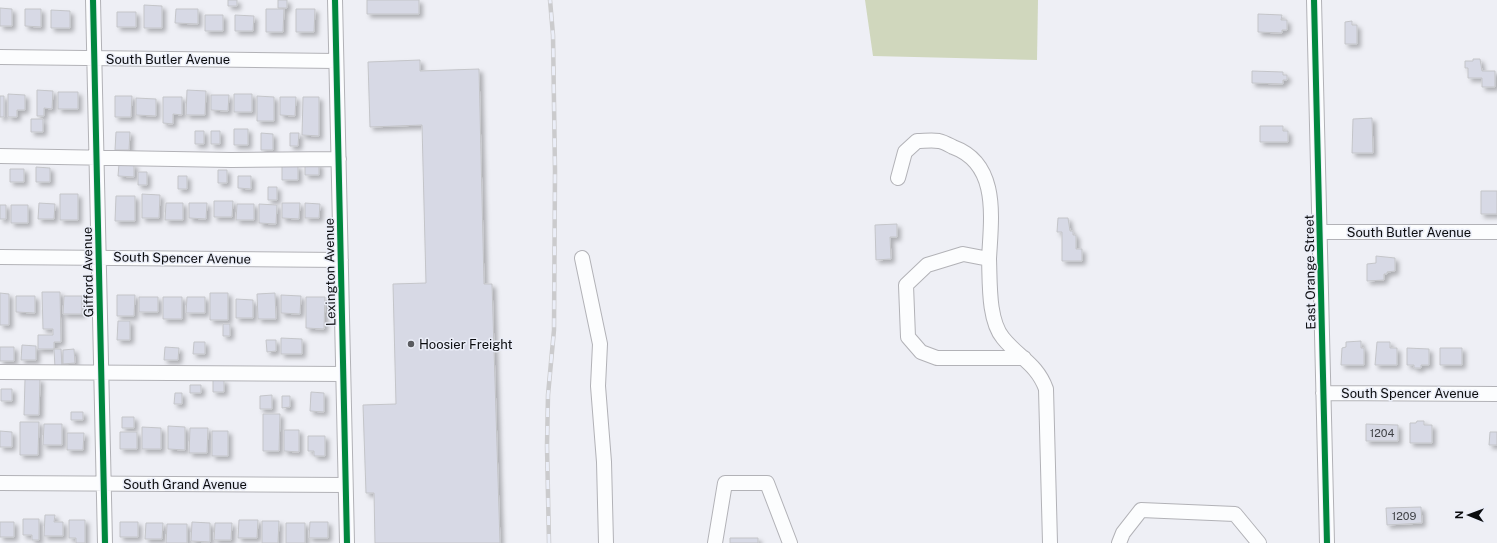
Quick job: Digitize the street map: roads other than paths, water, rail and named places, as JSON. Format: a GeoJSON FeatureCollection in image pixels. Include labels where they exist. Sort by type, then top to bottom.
{"type":"FeatureCollection","features":[{"type":"Feature","properties":{"kind":"street","name":"Gifford Avenue"},"geometry":{"type":"LineString","coordinates":[[93,0],[105,543]]}},
{"type":"Feature","properties":{"kind":"street","name":"Lexington Avenue"},"geometry":{"type":"LineString","coordinates":[[335,0],[347,543]]}},
{"type":"Feature","properties":{"kind":"street","name":"East Orange Street"},"geometry":{"type":"LineString","coordinates":[[1314,0],[1327,543]]}},
{"type":"Feature","properties":{"kind":"street","name":"South Butler Avenue"},"geometry":{"type":"LineString","coordinates":[[0,58],[336,61]]}},
{"type":"Feature","properties":{"kind":"street"},"geometry":{"type":"LineString","coordinates":[[898,178],[905,152],[917,141],[940,141],[963,150],[979,164],[986,179],[992,203],[989,260],[995,326],[1002,338],[1042,377],[1046,389],[1050,543]]}},
{"type":"Feature","properties":{"kind":"street"},"geometry":{"type":"LineString","coordinates":[[0,156],[231,160],[338,159]]}},
{"type":"Feature","properties":{"kind":"street","name":"South Butler Avenue"},"geometry":{"type":"LineString","coordinates":[[1320,232],[1497,232]]}},
{"type":"Feature","properties":{"kind":"street"},"geometry":{"type":"LineString","coordinates":[[989,260],[963,254],[927,265],[906,285],[908,337],[921,352],[937,358],[1024,358]]}},
{"type":"Feature","properties":{"kind":"street","name":"South Spencer Avenue"},"geometry":{"type":"LineString","coordinates":[[0,257],[341,260]]}},
{"type":"Feature","properties":{"kind":"street"},"geometry":{"type":"LineString","coordinates":[[582,258],[600,344],[598,386],[604,462],[606,543]]}},
{"type":"Feature","properties":{"kind":"street"},"geometry":{"type":"LineString","coordinates":[[0,372],[343,374]]}},
{"type":"Feature","properties":{"kind":"street","name":"South Spencer Avenue"},"geometry":{"type":"LineString","coordinates":[[1323,393],[1497,394]]}},
{"type":"Feature","properties":{"kind":"street","name":"South Grand Avenue"},"geometry":{"type":"LineString","coordinates":[[0,483],[346,486]]}},
{"type":"Feature","properties":{"kind":"street"},"geometry":{"type":"LineString","coordinates":[[715,543],[725,483],[767,483],[790,543]]}},
{"type":"Feature","properties":{"kind":"street"},"geometry":{"type":"LineString","coordinates":[[1119,543],[1123,533],[1141,510],[1235,514],[1259,543]]}},
{"type":"Feature","properties":{"kind":"railway"},"geometry":{"type":"LineString","coordinates":[[549,543],[547,446],[548,395],[554,330],[555,171],[553,35],[550,0]]}},
{"type":"Feature","properties":{"kind":"place","name":"Hoosier Freight"},"geometry":{"type":"Point","coordinates":[411,344]}}]}
